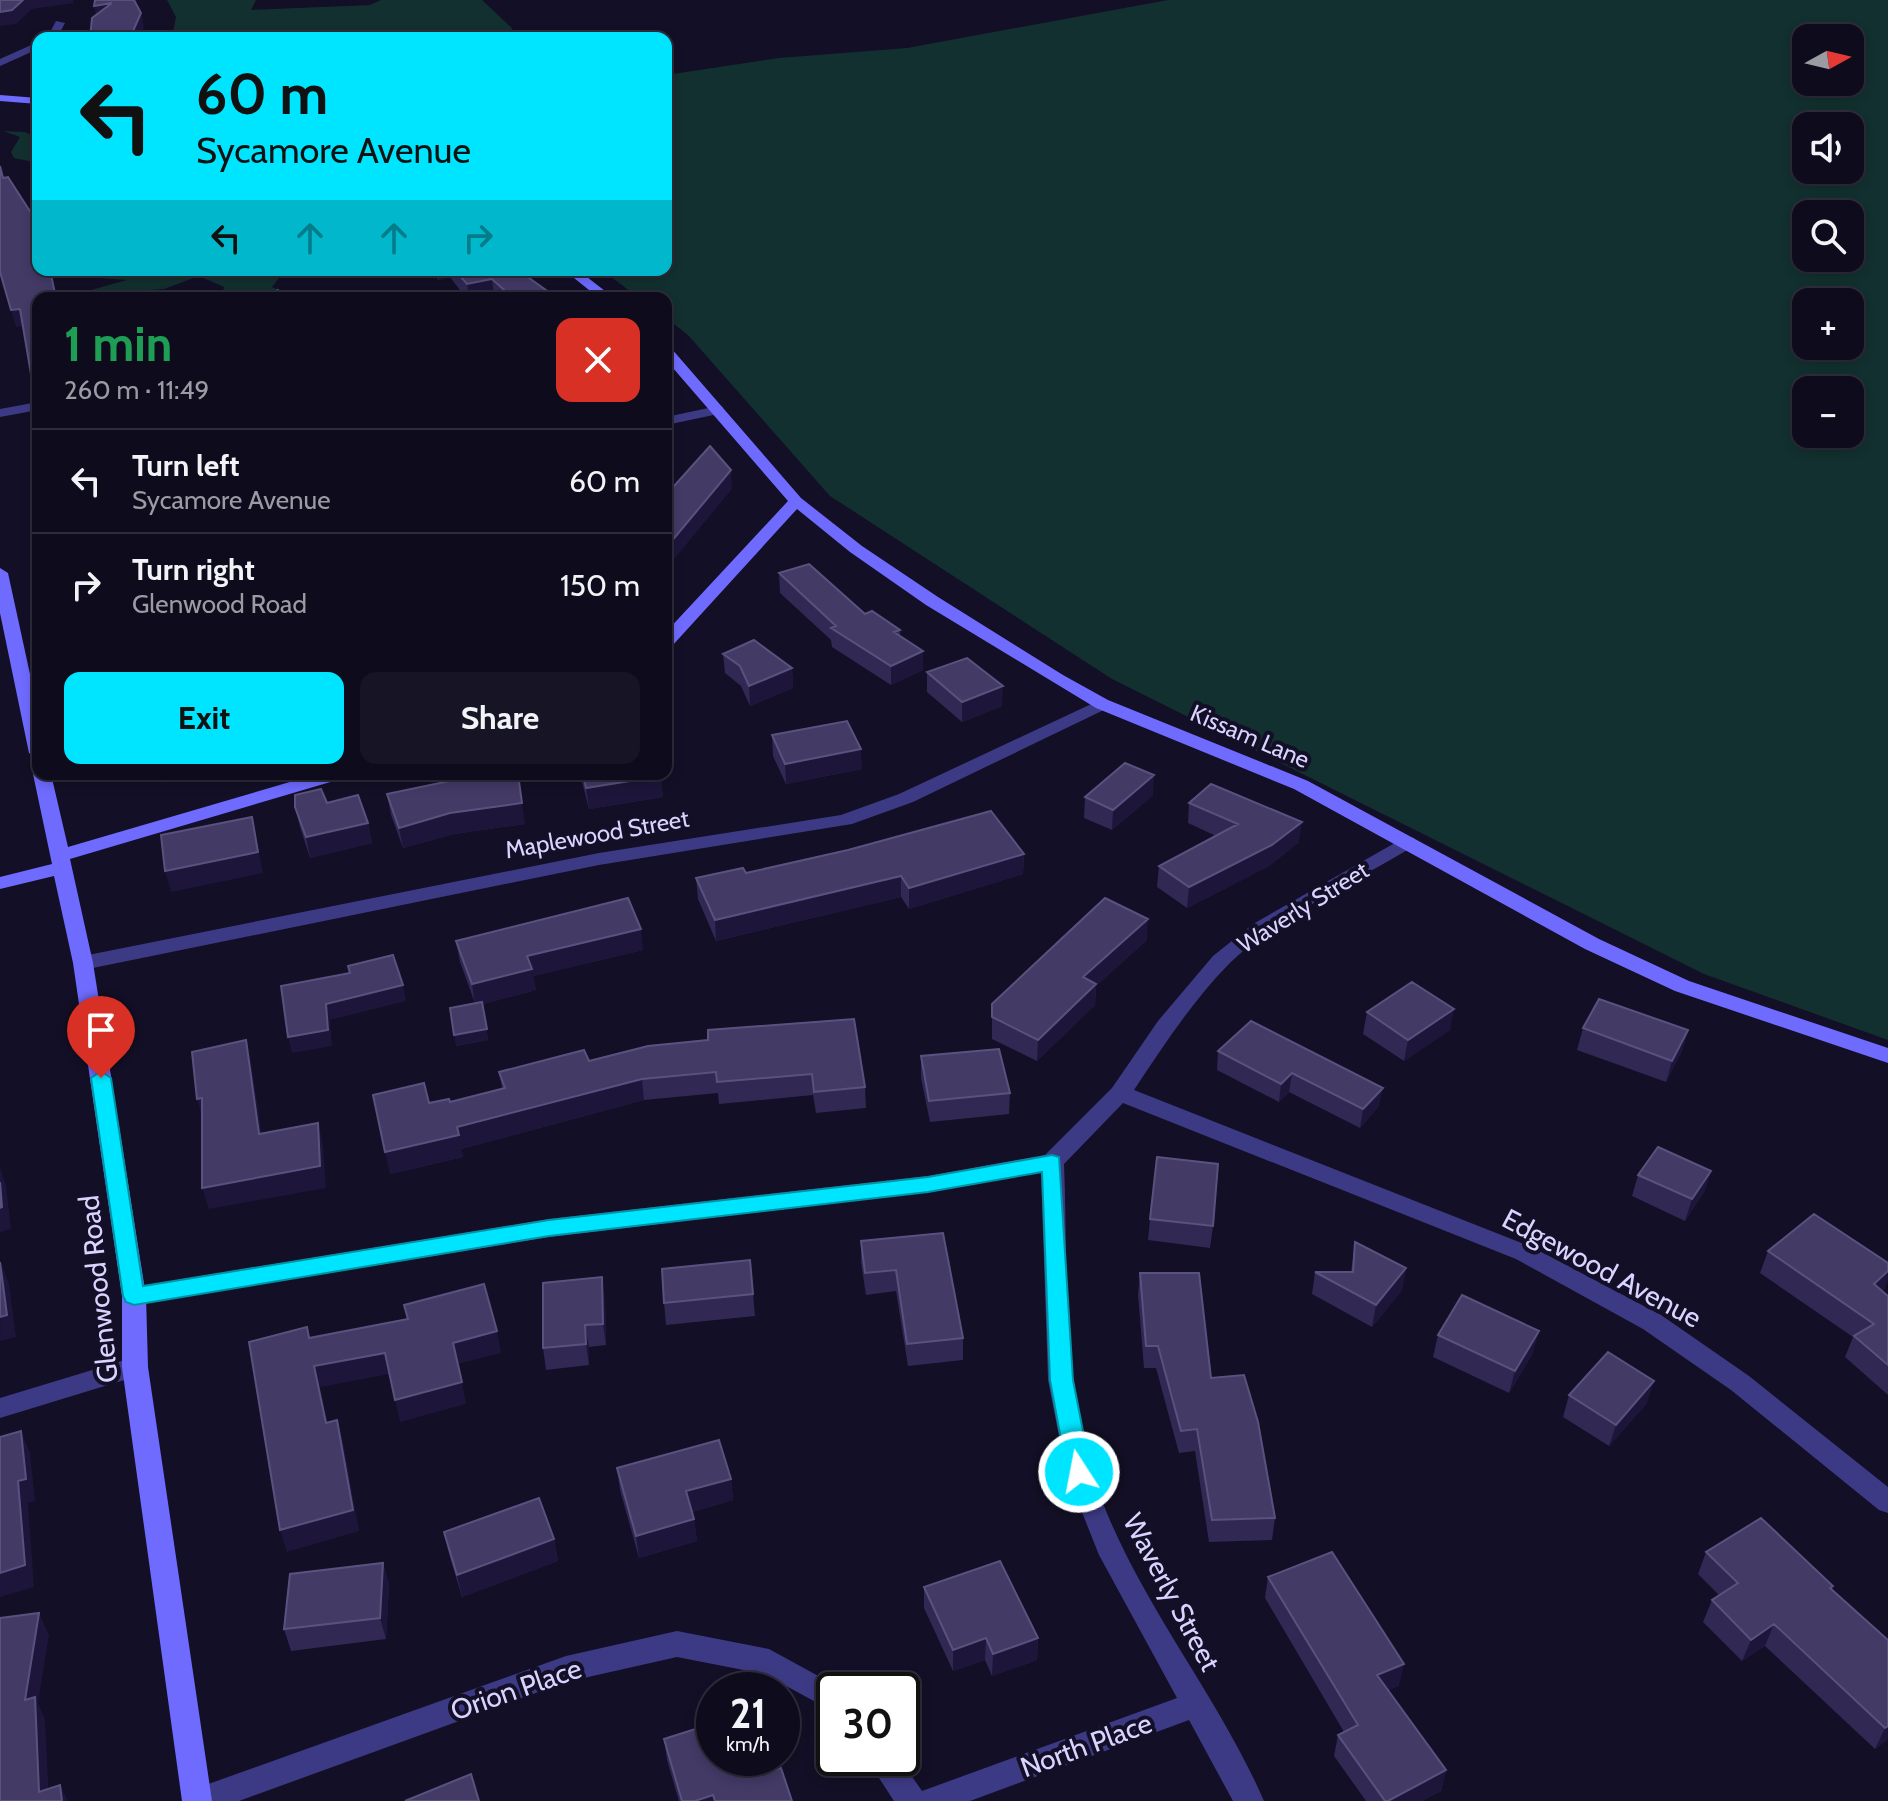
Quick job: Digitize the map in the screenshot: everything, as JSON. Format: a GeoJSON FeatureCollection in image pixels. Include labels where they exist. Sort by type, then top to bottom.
{"type":"FeatureCollection","features":[{"type":"Feature","properties":{"kind":"street"},"geometry":{"type":"LineString","coordinates":[[55,32],[60,23]]}},
{"type":"Feature","properties":{"kind":"street"},"geometry":{"type":"LineString","coordinates":[[0,63],[32,48]]}},
{"type":"Feature","properties":{"kind":"street"},"geometry":{"type":"LineString","coordinates":[[0,98],[32,101]]}},
{"type":"Feature","properties":{"kind":"street"},"geometry":{"type":"LineString","coordinates":[[578,276],[599,292]]}},
{"type":"Feature","properties":{"kind":"street","name":"Kissam Lane"},"geometry":{"type":"LineString","coordinates":[[672,358],[796,501],[856,549],[932,601],[1102,704],[1301,785],[1592,944],[1682,986],[1888,1056]]}},
{"type":"Feature","properties":{"kind":"street"},"geometry":{"type":"LineString","coordinates":[[0,413],[32,407]]}},
{"type":"Feature","properties":{"kind":"street"},"geometry":{"type":"LineString","coordinates":[[672,420],[718,410]]}},
{"type":"Feature","properties":{"kind":"street"},"geometry":{"type":"LineString","coordinates":[[672,635],[796,501]]}},
{"type":"Feature","properties":{"kind":"street"},"geometry":{"type":"LineString","coordinates":[[0,573],[5,618],[32,728]]}},
{"type":"Feature","properties":{"kind":"street","name":"Maplewood Street"},"geometry":{"type":"LineString","coordinates":[[83,963],[599,859],[845,820],[906,798],[1102,704]]}},
{"type":"Feature","properties":{"kind":"street","name":"Glenwood Road"},"geometry":{"type":"LineString","coordinates":[[43,780],[83,963],[134,1296],[135,1367],[198,1801]]}},
{"type":"Feature","properties":{"kind":"street"},"geometry":{"type":"LineString","coordinates":[[0,883],[318,780]]}},
{"type":"Feature","properties":{"kind":"street","name":"Waverly Street"},"geometry":{"type":"LineString","coordinates":[[1249,1801],[1109,1547],[1079,1472],[1061,1380],[1052,1162],[1120,1093],[1166,1026],[1220,961],[1260,929],[1407,842]]}},
{"type":"Feature","properties":{"kind":"street","name":"Edgewood Avenue"},"geometry":{"type":"LineString","coordinates":[[1120,1093],[1537,1260],[1652,1322],[1740,1383],[1888,1502]]}},
{"type":"Feature","properties":{"kind":"street"},"geometry":{"type":"LineString","coordinates":[[134,1296],[549,1228],[928,1184],[1052,1162]]}},
{"type":"Feature","properties":{"kind":"street"},"geometry":{"type":"LineString","coordinates":[[0,1408],[135,1367]]}},
{"type":"Feature","properties":{"kind":"street","name":"Orion Place"},"geometry":{"type":"LineString","coordinates":[[198,1801],[566,1669],[677,1644],[769,1662],[816,1689]]}},
{"type":"Feature","properties":{"kind":"street","name":"North Place"},"geometry":{"type":"LineString","coordinates":[[932,1801],[1195,1705]]}},
{"type":"Feature","properties":{"kind":"street"},"geometry":{"type":"LineString","coordinates":[[894,1776],[912,1801]]}},
{"type":"Feature","properties":{"kind":"green space"},"geometry":{"type":"Polygon","coordinates":[[[167,0],[256,0],[251,10],[370,5],[381,0],[482,0],[513,29],[505,32],[173,32],[176,17],[167,0]]]}},
{"type":"Feature","properties":{"kind":"green space"},"geometry":{"type":"Polygon","coordinates":[[[1168,0],[1888,0],[1888,1040],[1704,974],[1112,679],[830,496],[688,335],[672,323],[672,292],[631,292],[610,276],[672,276],[672,74],[779,58],[907,48],[1168,0]]]}},
{"type":"Feature","properties":{"kind":"green space"},"geometry":{"type":"Polygon","coordinates":[[[3,131],[32,135],[32,162],[14,158],[11,152],[20,137],[3,131]]]}},
{"type":"Feature","properties":{"kind":"green space"},"geometry":{"type":"Polygon","coordinates":[[[72,276],[199,276],[164,289],[123,292],[91,290],[127,280],[72,276]]]}},
{"type":"Feature","properties":{"kind":"green space"},"geometry":{"type":"Polygon","coordinates":[[[199,276],[280,276],[272,287],[283,292],[223,292],[224,287],[199,276]]]}},
{"type":"Feature","properties":{"kind":"building"},"geometry":{"type":"Polygon","coordinates":[[[0,0],[23,0],[12,10],[0,12],[0,0]]]}},
{"type":"Feature","properties":{"kind":"building"},"geometry":{"type":"Polygon","coordinates":[[[95,0],[134,0],[141,13],[132,32],[91,32],[92,18],[112,3],[94,6],[95,0]]]}},
{"type":"Feature","properties":{"kind":"building"},"geometry":{"type":"Polygon","coordinates":[[[0,166],[3,178],[8,177],[31,213],[32,276],[51,276],[55,292],[32,292],[32,374],[20,309],[11,310],[0,272],[0,166]]]}},
{"type":"Feature","properties":{"kind":"building"},"geometry":{"type":"Polygon","coordinates":[[[460,276],[526,276],[549,292],[506,292],[492,279],[467,284],[460,276]]]}},
{"type":"Feature","properties":{"kind":"building"},"geometry":{"type":"Polygon","coordinates":[[[710,446],[731,470],[672,541],[672,488],[710,446]]]}},
{"type":"Feature","properties":{"kind":"building"},"geometry":{"type":"Polygon","coordinates":[[[809,564],[865,614],[872,611],[900,630],[894,632],[923,651],[891,666],[831,628],[836,626],[779,573],[809,564]]]}},
{"type":"Feature","properties":{"kind":"building"},"geometry":{"type":"Polygon","coordinates":[[[754,640],[792,668],[749,686],[740,666],[723,654],[754,640]]]}},
{"type":"Feature","properties":{"kind":"building"},"geometry":{"type":"Polygon","coordinates":[[[967,658],[1003,686],[962,702],[927,672],[967,658]]]}},
{"type":"Feature","properties":{"kind":"building"},"geometry":{"type":"Polygon","coordinates":[[[847,721],[861,749],[785,764],[772,735],[847,721]]]}},
{"type":"Feature","properties":{"kind":"building"},"geometry":{"type":"Polygon","coordinates":[[[1125,763],[1154,775],[1113,810],[1085,797],[1125,763]]]}},
{"type":"Feature","properties":{"kind":"building"},"geometry":{"type":"Polygon","coordinates":[[[454,780],[519,780],[522,803],[450,813],[399,828],[387,794],[454,780]]]}},
{"type":"Feature","properties":{"kind":"building"},"geometry":{"type":"Polygon","coordinates":[[[584,780],[636,780],[586,788],[584,780]]]}},
{"type":"Feature","properties":{"kind":"building"},"geometry":{"type":"Polygon","coordinates":[[[1211,784],[1302,822],[1272,845],[1189,887],[1159,866],[1238,824],[1189,803],[1211,784]]]}},
{"type":"Feature","properties":{"kind":"building"},"geometry":{"type":"Polygon","coordinates":[[[321,789],[327,803],[358,795],[368,823],[306,837],[295,807],[295,795],[321,789]]]}},
{"type":"Feature","properties":{"kind":"building"},"geometry":{"type":"Polygon","coordinates":[[[991,811],[1024,854],[909,888],[901,876],[715,920],[696,878],[743,868],[746,873],[848,850],[991,811]]]}},
{"type":"Feature","properties":{"kind":"building"},"geometry":{"type":"Polygon","coordinates":[[[252,817],[258,852],[165,871],[161,835],[252,817]]]}},
{"type":"Feature","properties":{"kind":"building"},"geometry":{"type":"Polygon","coordinates":[[[628,898],[641,929],[527,956],[532,969],[472,984],[456,941],[628,898]]]}},
{"type":"Feature","properties":{"kind":"building"},"geometry":{"type":"Polygon","coordinates":[[[1105,898],[1148,919],[1083,977],[1096,984],[1038,1040],[992,1017],[992,1004],[1105,898]]]}},
{"type":"Feature","properties":{"kind":"building"},"geometry":{"type":"Polygon","coordinates":[[[393,955],[403,985],[326,1004],[328,1030],[288,1037],[281,986],[350,973],[348,966],[393,955]]]}},
{"type":"Feature","properties":{"kind":"building"},"geometry":{"type":"Polygon","coordinates":[[[1412,982],[1454,1009],[1408,1040],[1367,1012],[1412,982]]]}},
{"type":"Feature","properties":{"kind":"building"},"geometry":{"type":"Polygon","coordinates":[[[1599,999],[1688,1030],[1672,1061],[1583,1028],[1599,999]]]}},
{"type":"Feature","properties":{"kind":"building"},"geometry":{"type":"Polygon","coordinates":[[[482,1002],[487,1029],[454,1035],[450,1008],[482,1002]]]}},
{"type":"Feature","properties":{"kind":"building"},"geometry":{"type":"Polygon","coordinates":[[[854,1019],[865,1087],[814,1092],[812,1074],[717,1082],[716,1072],[642,1079],[457,1127],[459,1135],[385,1152],[373,1095],[424,1083],[429,1103],[449,1099],[450,1102],[505,1088],[499,1072],[584,1050],[589,1061],[648,1046],[708,1040],[708,1030],[854,1019]]]}},
{"type":"Feature","properties":{"kind":"building"},"geometry":{"type":"Polygon","coordinates":[[[1251,1021],[1383,1088],[1363,1109],[1292,1073],[1281,1084],[1218,1051],[1251,1021]]]}},
{"type":"Feature","properties":{"kind":"building"},"geometry":{"type":"Polygon","coordinates":[[[246,1040],[259,1134],[318,1123],[320,1166],[202,1188],[202,1098],[197,1099],[192,1052],[246,1040]]]}},
{"type":"Feature","properties":{"kind":"building"},"geometry":{"type":"Polygon","coordinates":[[[999,1049],[1010,1093],[929,1101],[921,1056],[999,1049]]]}},
{"type":"Feature","properties":{"kind":"building"},"geometry":{"type":"Polygon","coordinates":[[[1658,1147],[1711,1171],[1692,1199],[1638,1175],[1658,1147]]]}},
{"type":"Feature","properties":{"kind":"building"},"geometry":{"type":"Polygon","coordinates":[[[1157,1157],[1218,1164],[1213,1226],[1150,1219],[1157,1157]]]}},
{"type":"Feature","properties":{"kind":"building"},"geometry":{"type":"Polygon","coordinates":[[[1814,1214],[1888,1263],[1888,1271],[1874,1284],[1888,1296],[1888,1365],[1854,1336],[1874,1324],[1768,1251],[1814,1214]]]}},
{"type":"Feature","properties":{"kind":"building"},"geometry":{"type":"Polygon","coordinates":[[[943,1233],[963,1338],[907,1344],[896,1270],[865,1273],[861,1241],[943,1233]]]}},
{"type":"Feature","properties":{"kind":"building"},"geometry":{"type":"Polygon","coordinates":[[[1355,1242],[1406,1268],[1376,1305],[1315,1272],[1353,1272],[1355,1242]]]}},
{"type":"Feature","properties":{"kind":"building"},"geometry":{"type":"Polygon","coordinates":[[[750,1260],[753,1294],[664,1303],[662,1269],[750,1260]]]}},
{"type":"Feature","properties":{"kind":"building"},"geometry":{"type":"Polygon","coordinates":[[[0,1262],[7,1315],[0,1317],[0,1262]]]}},
{"type":"Feature","properties":{"kind":"building"},"geometry":{"type":"Polygon","coordinates":[[[1140,1273],[1199,1273],[1211,1378],[1244,1375],[1258,1422],[1275,1518],[1212,1520],[1197,1429],[1181,1431],[1158,1346],[1146,1346],[1140,1273]]]}},
{"type":"Feature","properties":{"kind":"building"},"geometry":{"type":"Polygon","coordinates":[[[602,1277],[603,1324],[585,1325],[586,1344],[543,1348],[543,1283],[602,1277]]]}},
{"type":"Feature","properties":{"kind":"building"},"geometry":{"type":"Polygon","coordinates":[[[484,1284],[497,1331],[453,1343],[462,1382],[395,1400],[385,1353],[314,1366],[326,1423],[337,1420],[353,1510],[280,1530],[249,1342],[307,1327],[309,1338],[408,1319],[404,1305],[484,1284]]]}},
{"type":"Feature","properties":{"kind":"building"},"geometry":{"type":"Polygon","coordinates":[[[1462,1295],[1539,1331],[1515,1371],[1438,1335],[1462,1295]]]}},
{"type":"Feature","properties":{"kind":"building"},"geometry":{"type":"Polygon","coordinates":[[[1608,1352],[1654,1381],[1616,1425],[1569,1395],[1608,1352]]]}},
{"type":"Feature","properties":{"kind":"building"},"geometry":{"type":"Polygon","coordinates":[[[21,1431],[26,1479],[18,1481],[25,1565],[0,1573],[0,1437],[21,1431]]]}},
{"type":"Feature","properties":{"kind":"building"},"geometry":{"type":"Polygon","coordinates":[[[719,1440],[731,1479],[686,1491],[694,1519],[636,1536],[617,1468],[719,1440]]]}},
{"type":"Feature","properties":{"kind":"building"},"geometry":{"type":"Polygon","coordinates":[[[539,1498],[554,1539],[457,1575],[444,1532],[539,1498]]]}},
{"type":"Feature","properties":{"kind":"building"},"geometry":{"type":"Polygon","coordinates":[[[1761,1518],[1833,1586],[1830,1588],[1888,1640],[1888,1726],[1885,1728],[1774,1624],[1751,1640],[1712,1600],[1738,1583],[1706,1552],[1761,1518]]]}},
{"type":"Feature","properties":{"kind":"building"},"geometry":{"type":"Polygon","coordinates":[[[1332,1552],[1404,1664],[1377,1675],[1446,1770],[1388,1801],[1338,1735],[1358,1725],[1268,1577],[1332,1552]]]}},
{"type":"Feature","properties":{"kind":"building"},"geometry":{"type":"Polygon","coordinates":[[[1000,1561],[1038,1638],[993,1654],[986,1638],[953,1650],[924,1587],[1000,1561]]]}},
{"type":"Feature","properties":{"kind":"building"},"geometry":{"type":"Polygon","coordinates":[[[383,1563],[380,1618],[284,1629],[290,1574],[383,1563]]]}},
{"type":"Feature","properties":{"kind":"building"},"geometry":{"type":"Polygon","coordinates":[[[39,1613],[25,1700],[35,1697],[39,1792],[60,1785],[62,1801],[0,1801],[0,1618],[39,1613]]]}},
{"type":"Feature","properties":{"kind":"building"},"geometry":{"type":"Polygon","coordinates":[[[696,1729],[696,1776],[784,1776],[792,1801],[715,1801],[713,1795],[695,1801],[682,1801],[664,1739],[696,1729]]]}},
{"type":"Feature","properties":{"kind":"building"},"geometry":{"type":"Polygon","coordinates":[[[471,1774],[479,1801],[405,1801],[471,1774]]]}},
{"type":"Feature","properties":{"kind":"route"},"geometry":{"type":"LineString","coordinates":[[101,1078],[134,1296],[549,1228],[928,1184],[1052,1162],[1061,1380],[1079,1472]]}}]}
